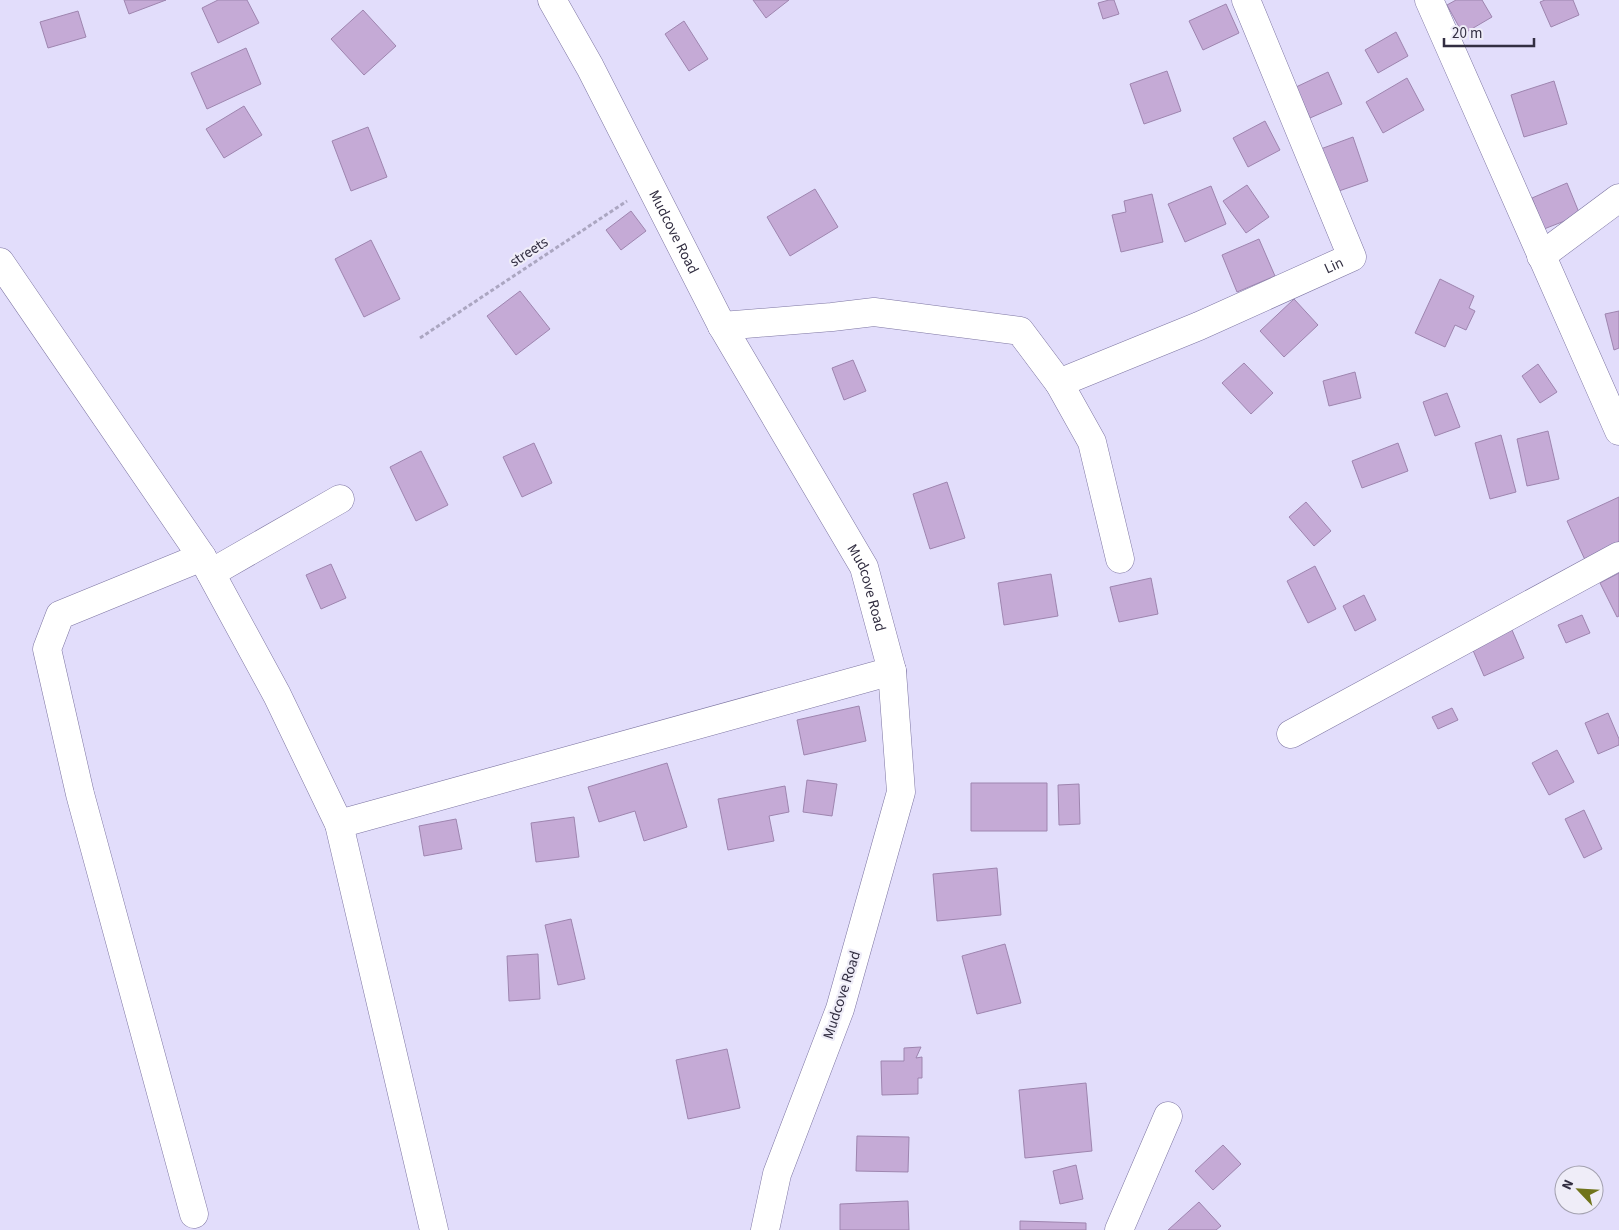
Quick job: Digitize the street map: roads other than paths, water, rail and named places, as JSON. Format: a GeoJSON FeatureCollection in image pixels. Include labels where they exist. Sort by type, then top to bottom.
{"type":"FeatureCollection","features":[{"type":"Feature","properties":{"kind":"street","name":"Mudcove Road"},"geometry":{"type":"LineString","coordinates":[[552,0],[590,67],[722,326],[864,567],[892,671],[901,792],[840,1009],[777,1174],[765,1230]]}},
{"type":"Feature","properties":{"kind":"street","name":"Lin"},"geometry":{"type":"LineString","coordinates":[[1059,383],[1200,326],[1352,257],[1246,0]]}},
{"type":"Feature","properties":{"kind":"street"},"geometry":{"type":"LineString","coordinates":[[1429,0],[1542,256],[1613,404],[1619,431]]}},
{"type":"Feature","properties":{"kind":"street"},"geometry":{"type":"LineString","coordinates":[[1542,256],[1619,198]]}},
{"type":"Feature","properties":{"kind":"street"},"geometry":{"type":"LineString","coordinates":[[0,262],[206,565],[277,695],[339,824],[434,1230]]}},
{"type":"Feature","properties":{"kind":"street"},"geometry":{"type":"LineString","coordinates":[[722,326],[874,312],[1020,331],[1059,383],[1092,442],[1120,558]]}},
{"type":"Feature","properties":{"kind":"street"},"geometry":{"type":"LineString","coordinates":[[194,1214],[80,794],[47,649],[60,615],[206,565],[340,500]]}},
{"type":"Feature","properties":{"kind":"street"},"geometry":{"type":"LineString","coordinates":[[1291,734],[1619,556]]}},
{"type":"Feature","properties":{"kind":"street"},"geometry":{"type":"LineString","coordinates":[[339,824],[892,671]]}},
{"type":"Feature","properties":{"kind":"street"},"geometry":{"type":"LineString","coordinates":[[1119,1230],[1168,1116]]}}]}
